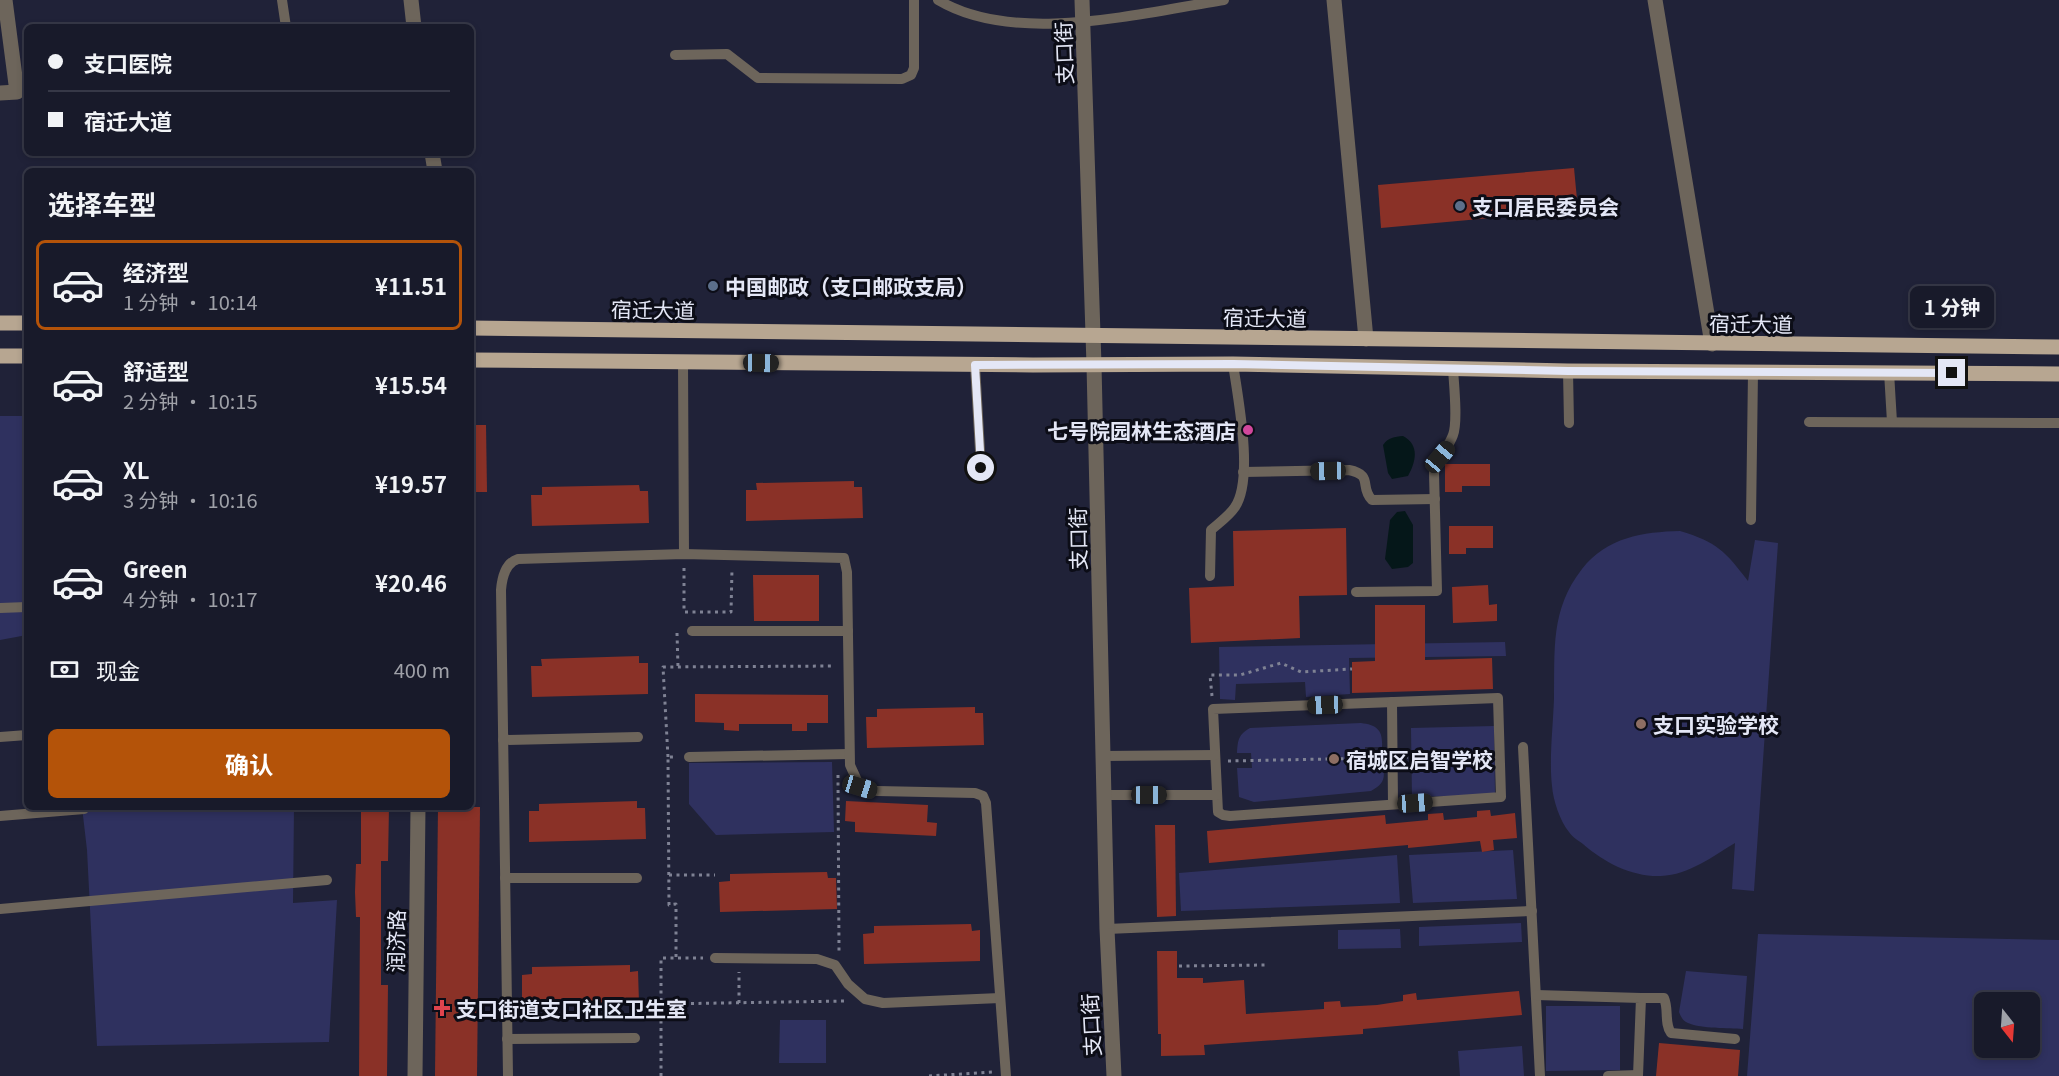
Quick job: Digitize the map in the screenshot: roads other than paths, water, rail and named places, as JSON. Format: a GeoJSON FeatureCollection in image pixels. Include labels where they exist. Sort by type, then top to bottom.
{"type":"FeatureCollection","features":[{"type":"Feature","properties":{"kind":"main road"},"geometry":{"type":"LineString","coordinates":[[0,323],[24,323]]}},
{"type":"Feature","properties":{"kind":"main road","name":"宿迁大道"},"geometry":{"type":"LineString","coordinates":[[474,328],[2059,347]]}},
{"type":"Feature","properties":{"kind":"main road"},"geometry":{"type":"LineString","coordinates":[[0,356],[24,356]]}},
{"type":"Feature","properties":{"kind":"main road"},"geometry":{"type":"LineString","coordinates":[[474,360],[975,365],[1233,364],[1568,371],[2059,374]]}},
{"type":"Feature","properties":{"kind":"street"},"geometry":{"type":"LineString","coordinates":[[0,93],[22,92],[5,0]]}},
{"type":"Feature","properties":{"kind":"street"},"geometry":{"type":"LineString","coordinates":[[411,0],[414,24]]}},
{"type":"Feature","properties":{"kind":"street","name":"支口街"},"geometry":{"type":"LineString","coordinates":[[1082,0],[1094,365],[1107,929],[1114,1076]]}},
{"type":"Feature","properties":{"kind":"street"},"geometry":{"type":"LineString","coordinates":[[1334,0],[1366,339]]}},
{"type":"Feature","properties":{"kind":"street"},"geometry":{"type":"LineString","coordinates":[[1655,0],[1712,344]]}},
{"type":"Feature","properties":{"kind":"street","name":"润济路"},"geometry":{"type":"LineString","coordinates":[[415,1076],[418,810]]}},
{"type":"Feature","properties":{"kind":"lane"},"geometry":{"type":"LineString","coordinates":[[282,0],[286,24]]}},
{"type":"Feature","properties":{"kind":"lane"},"geometry":{"type":"LineString","coordinates":[[675,55],[727,54],[758,78],[902,79],[911,75],[914,68],[914,0]]}},
{"type":"Feature","properties":{"kind":"lane"},"geometry":{"type":"LineString","coordinates":[[938,0],[954,9],[1019,23],[1083,23],[1224,0]]}},
{"type":"Feature","properties":{"kind":"lane"},"geometry":{"type":"LineString","coordinates":[[683,362],[684,554]]}},
{"type":"Feature","properties":{"kind":"lane"},"geometry":{"type":"LineString","coordinates":[[1210,576],[1211,530],[1236,506],[1242,487],[1242,418],[1233,364]]}},
{"type":"Feature","properties":{"kind":"lane"},"geometry":{"type":"LineString","coordinates":[[975,365],[981,468]]}},
{"type":"Feature","properties":{"kind":"lane"},"geometry":{"type":"LineString","coordinates":[[1356,592],[1437,591],[1434,473],[1454,432],[1453,369]]}},
{"type":"Feature","properties":{"kind":"lane"},"geometry":{"type":"LineString","coordinates":[[1568,371],[1569,423]]}},
{"type":"Feature","properties":{"kind":"lane"},"geometry":{"type":"LineString","coordinates":[[1751,520],[1753,372]]}},
{"type":"Feature","properties":{"kind":"lane"},"geometry":{"type":"LineString","coordinates":[[1888,372],[1892,422]]}},
{"type":"Feature","properties":{"kind":"lane"},"geometry":{"type":"LineString","coordinates":[[1809,422],[2059,423]]}},
{"type":"Feature","properties":{"kind":"lane"},"geometry":{"type":"LineString","coordinates":[[1243,472],[1349,470],[1359,472],[1363,476],[1368,497],[1372,500],[1435,499]]}},
{"type":"Feature","properties":{"kind":"lane"},"geometry":{"type":"LineString","coordinates":[[508,1076],[501,590],[504,572],[512,561],[684,554],[843,558],[847,572],[848,666],[843,754],[860,787],[877,792],[975,793],[983,796],[986,803],[1006,1074]]}},
{"type":"Feature","properties":{"kind":"lane"},"geometry":{"type":"LineString","coordinates":[[0,608],[24,607]]}},
{"type":"Feature","properties":{"kind":"lane"},"geometry":{"type":"LineString","coordinates":[[692,631],[848,631]]}},
{"type":"Feature","properties":{"kind":"lane"},"geometry":{"type":"LineString","coordinates":[[1498,698],[1501,796],[1230,816],[1218,812],[1213,709],[1392,702],[1498,698]]}},
{"type":"Feature","properties":{"kind":"lane"},"geometry":{"type":"LineString","coordinates":[[1392,702],[1393,804]]}},
{"type":"Feature","properties":{"kind":"lane"},"geometry":{"type":"LineString","coordinates":[[0,737],[24,735]]}},
{"type":"Feature","properties":{"kind":"lane"},"geometry":{"type":"LineString","coordinates":[[503,740],[638,737]]}},
{"type":"Feature","properties":{"kind":"lane"},"geometry":{"type":"LineString","coordinates":[[1523,747],[1540,1076]]}},
{"type":"Feature","properties":{"kind":"lane"},"geometry":{"type":"LineString","coordinates":[[689,757],[843,754]]}},
{"type":"Feature","properties":{"kind":"lane"},"geometry":{"type":"LineString","coordinates":[[1103,756],[1215,758]]}},
{"type":"Feature","properties":{"kind":"lane"},"geometry":{"type":"LineString","coordinates":[[1104,795],[1217,795]]}},
{"type":"Feature","properties":{"kind":"lane"},"geometry":{"type":"LineString","coordinates":[[0,816],[72,810]]}},
{"type":"Feature","properties":{"kind":"lane"},"geometry":{"type":"LineString","coordinates":[[505,878],[637,878]]}},
{"type":"Feature","properties":{"kind":"lane"},"geometry":{"type":"LineString","coordinates":[[0,909],[327,880]]}},
{"type":"Feature","properties":{"kind":"lane"},"geometry":{"type":"LineString","coordinates":[[1107,929],[1532,911]]}},
{"type":"Feature","properties":{"kind":"lane"},"geometry":{"type":"LineString","coordinates":[[715,958],[817,959],[835,965],[848,984],[865,999],[883,1003],[1000,998]]}},
{"type":"Feature","properties":{"kind":"lane"},"geometry":{"type":"LineString","coordinates":[[1536,995],[1664,998],[1667,1006],[1667,1027],[1671,1033],[1735,1039]]}},
{"type":"Feature","properties":{"kind":"lane"},"geometry":{"type":"LineString","coordinates":[[1608,1076],[1638,1075],[1641,998]]}},
{"type":"Feature","properties":{"kind":"lane"},"geometry":{"type":"LineString","coordinates":[[507,1038],[635,1038]]}},
{"type":"Feature","properties":{"kind":"place","name":"支口居民委员会"},"geometry":{"type":"Point","coordinates":[1460,206]}},
{"type":"Feature","properties":{"kind":"place","name":"中国邮政（支口邮政支局）"},"geometry":{"type":"Point","coordinates":[713,286]}},
{"type":"Feature","properties":{"kind":"place","name":"七号院园林生态酒店"},"geometry":{"type":"Point","coordinates":[1248,430]}},
{"type":"Feature","properties":{"kind":"place","name":"支口实验学校"},"geometry":{"type":"Point","coordinates":[1641,724]}},
{"type":"Feature","properties":{"kind":"place","name":"宿城区启智学校"},"geometry":{"type":"Point","coordinates":[1334,759]}},
{"type":"Feature","properties":{"kind":"place","name":"支口街道支口社区卫生室"},"geometry":{"type":"Point","coordinates":[442,1008]}}]}
